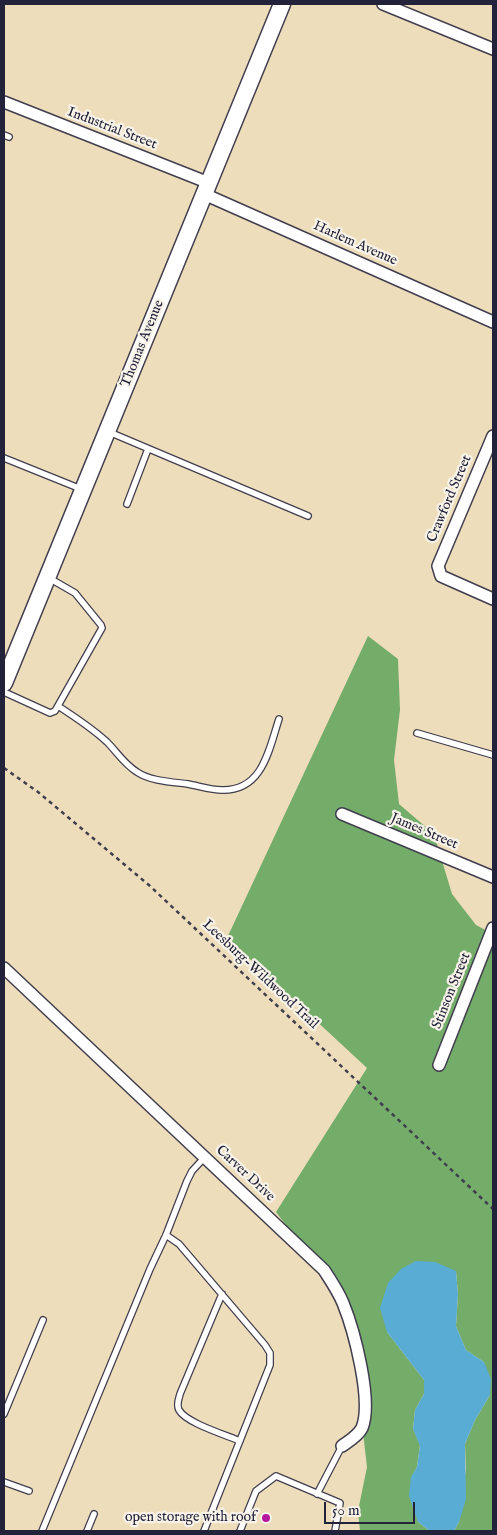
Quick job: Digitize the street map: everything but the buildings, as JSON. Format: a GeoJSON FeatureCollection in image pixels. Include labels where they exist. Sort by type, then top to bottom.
{"type":"FeatureCollection","features":[{"type":"Feature","properties":{"kind":"street","name":"Thomas Avenue"},"geometry":{"type":"LineString","coordinates":[[4,683],[282,4]]}},
{"type":"Feature","properties":{"kind":"street"},"geometry":{"type":"LineString","coordinates":[[383,4],[493,49]]}},
{"type":"Feature","properties":{"kind":"street","name":"Industrial Street"},"geometry":{"type":"LineString","coordinates":[[4,102],[206,188]]}},
{"type":"Feature","properties":{"kind":"street","name":"Harlem Avenue"},"geometry":{"type":"LineString","coordinates":[[206,188],[493,322]]}},
{"type":"Feature","properties":{"kind":"street","name":"Crawford Street"},"geometry":{"type":"LineString","coordinates":[[493,436],[489,457],[438,566],[439,573],[448,580],[493,599]]}},
{"type":"Feature","properties":{"kind":"street","name":"James Street"},"geometry":{"type":"LineString","coordinates":[[342,814],[493,877]]}},
{"type":"Feature","properties":{"kind":"street","name":"Stinson Street"},"geometry":{"type":"LineString","coordinates":[[439,1065],[493,928]]}},
{"type":"Feature","properties":{"kind":"street","name":"Carver Drive"},"geometry":{"type":"LineString","coordinates":[[4,968],[324,1270],[333,1283],[350,1322],[365,1391],[365,1410],[362,1426],[359,1433],[342,1446]]}},
{"type":"Feature","properties":{"kind":"lane"},"geometry":{"type":"LineString","coordinates":[[107,432],[308,516]]}},
{"type":"Feature","properties":{"kind":"lane"},"geometry":{"type":"LineString","coordinates":[[127,504],[148,449]]}},
{"type":"Feature","properties":{"kind":"lane"},"geometry":{"type":"LineString","coordinates":[[4,458],[83,490]]}},
{"type":"Feature","properties":{"kind":"lane"},"geometry":{"type":"LineString","coordinates":[[4,692],[50,713],[55,711],[102,628],[75,593],[47,577]]}},
{"type":"Feature","properties":{"kind":"lane"},"geometry":{"type":"LineString","coordinates":[[58,706],[108,743],[124,763],[138,774],[223,790],[242,787],[257,776],[266,758],[279,719]]}},
{"type":"Feature","properties":{"kind":"lane"},"geometry":{"type":"LineString","coordinates":[[417,733],[493,755]]}},
{"type":"Feature","properties":{"kind":"lane"},"geometry":{"type":"LineString","coordinates":[[42,1531],[187,1181],[192,1171],[205,1157]]}},
{"type":"Feature","properties":{"kind":"lane"},"geometry":{"type":"LineString","coordinates":[[166,1235],[179,1244],[265,1345],[270,1354],[270,1365],[204,1531]]}},
{"type":"Feature","properties":{"kind":"lane"},"geometry":{"type":"LineString","coordinates":[[222,1294],[180,1394],[178,1408],[191,1421],[240,1441]]}},
{"type":"Feature","properties":{"kind":"lane"},"geometry":{"type":"LineString","coordinates":[[4,1414],[43,1320]]}},
{"type":"Feature","properties":{"kind":"lane"},"geometry":{"type":"LineString","coordinates":[[317,1494],[342,1446]]}},
{"type":"Feature","properties":{"kind":"lane"},"geometry":{"type":"LineString","coordinates":[[240,1531],[256,1491],[276,1476],[340,1503],[336,1531]]}},
{"type":"Feature","properties":{"kind":"lane"},"geometry":{"type":"LineString","coordinates":[[4,1482],[29,1491]]}},
{"type":"Feature","properties":{"kind":"lane"},"geometry":{"type":"LineString","coordinates":[[87,1531],[94,1514]]}},
{"type":"Feature","properties":{"kind":"path","name":"Leesburg-Wildwood Trail"},"geometry":{"type":"LineString","coordinates":[[4,768],[38,792],[150,886],[493,1209]]}},
{"type":"Feature","properties":{"kind":"green space"},"geometry":{"type":"Polygon","coordinates":[[[368,636],[398,659],[400,710],[394,760],[399,804],[434,834],[452,894],[476,925],[493,934],[493,1531],[454,1531],[459,1522],[466,1469],[465,1444],[475,1420],[490,1395],[484,1362],[466,1350],[456,1326],[458,1294],[456,1271],[387,1332],[424,1380],[424,1394],[415,1410],[413,1429],[420,1445],[417,1467],[411,1478],[418,1522],[430,1531],[360,1531],[358,1511],[367,1467],[355,1363],[333,1287],[276,1212],[367,1068],[227,938],[368,636]]]}},
{"type":"Feature","properties":{"kind":"water"},"geometry":{"type":"Polygon","coordinates":[[[416,1261],[435,1262],[456,1271],[458,1294],[456,1326],[466,1350],[484,1362],[491,1379],[490,1395],[475,1420],[465,1444],[466,1499],[459,1522],[454,1531],[430,1531],[418,1522],[409,1496],[411,1477],[417,1467],[420,1446],[413,1429],[415,1410],[424,1394],[424,1380],[387,1332],[380,1308],[388,1283],[401,1269],[416,1261]]]}},
{"type":"Feature","properties":{"kind":"place","name":"open storage with roof"},"geometry":{"type":"Point","coordinates":[266,1518]}}]}
